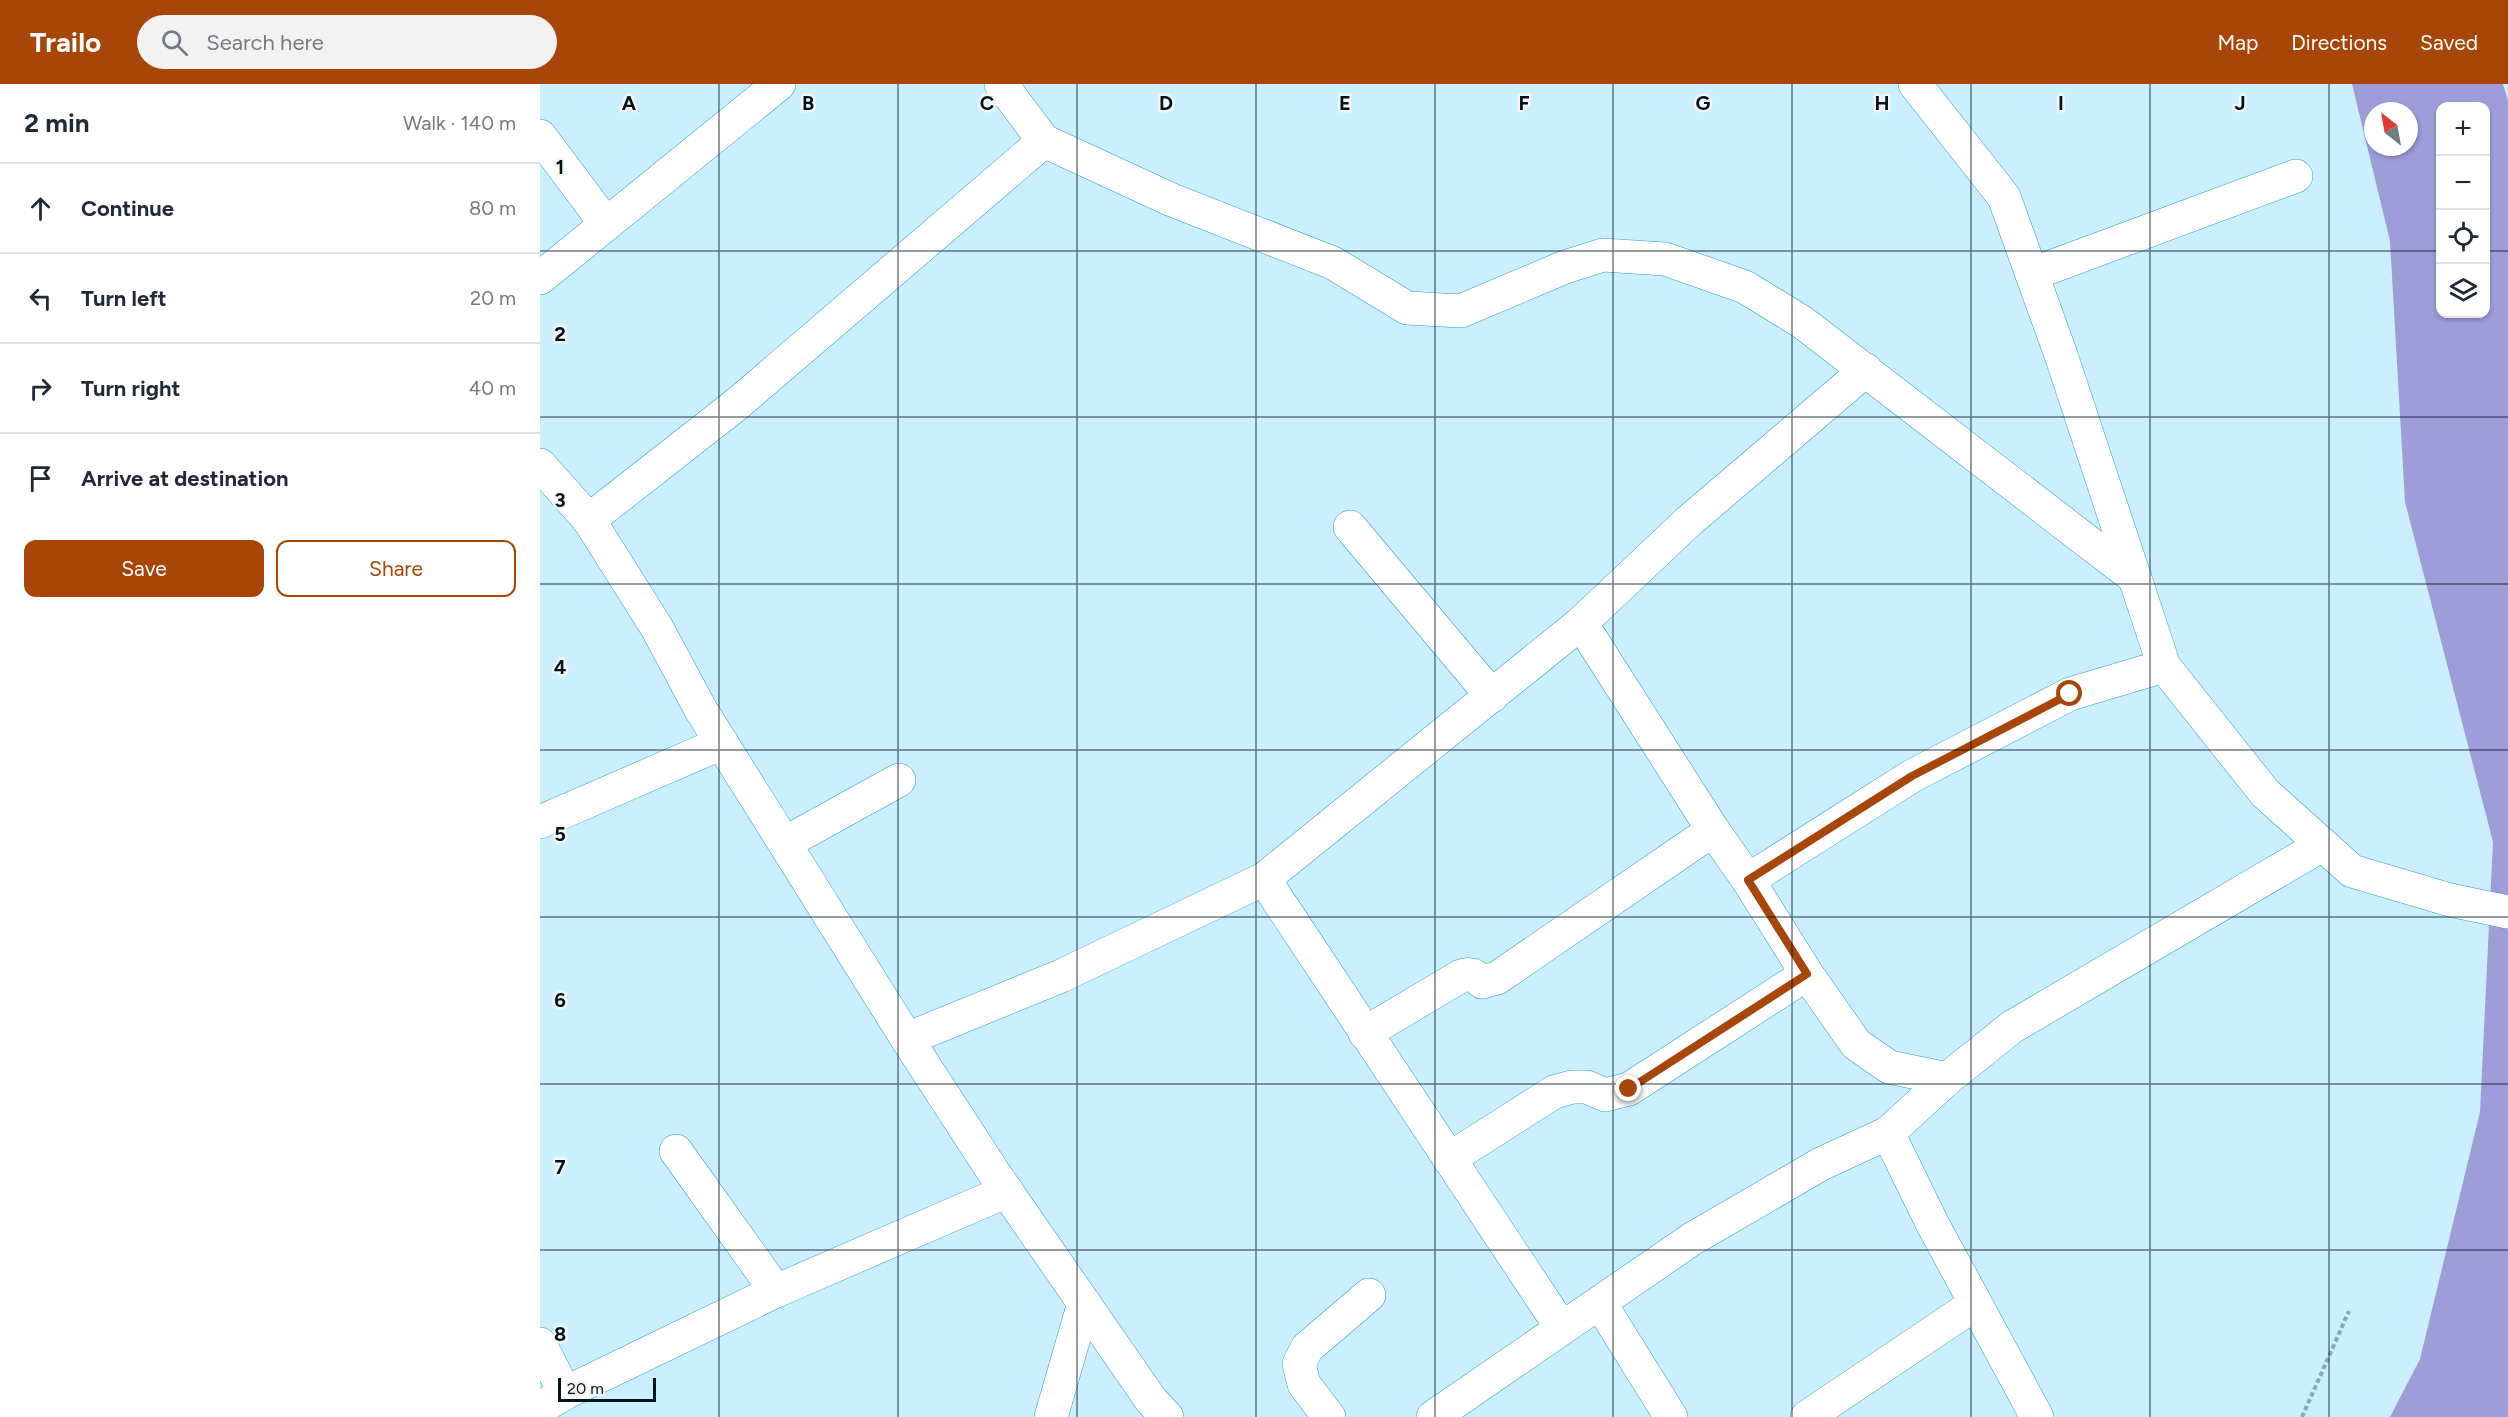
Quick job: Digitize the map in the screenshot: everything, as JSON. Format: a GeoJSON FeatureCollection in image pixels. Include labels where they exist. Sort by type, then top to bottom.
{"type":"FeatureCollection","features":[{"type":"Feature","properties":{"kind":"street"},"geometry":{"type":"LineString","coordinates":[[540,278],[779,84]]}},
{"type":"Feature","properties":{"kind":"street"},"geometry":{"type":"LineString","coordinates":[[1000,84],[1044,141],[1172,200],[1333,263],[1367,286],[1407,308],[1461,311],[1565,267],[1603,255],[1665,259],[1745,287],[1802,322],[2135,578]]}},
{"type":"Feature","properties":{"kind":"street"},"geometry":{"type":"LineString","coordinates":[[1915,84],[2004,197],[2164,666],[2265,794],[2352,871],[2450,900],[2508,912]]}},
{"type":"Feature","properties":{"kind":"street"},"geometry":{"type":"LineString","coordinates":[[540,136],[606,224]]}},
{"type":"Feature","properties":{"kind":"street"},"geometry":{"type":"LineString","coordinates":[[589,520],[737,404],[1044,141]]}},
{"type":"Feature","properties":{"kind":"street"},"geometry":{"type":"LineString","coordinates":[[2032,274],[2296,176]]}},
{"type":"Feature","properties":{"kind":"street"},"geometry":{"type":"LineString","coordinates":[[907,1039],[1060,976],[1264,879],[1581,623],[1689,521],[1866,370]]}},
{"type":"Feature","properties":{"kind":"street"},"geometry":{"type":"LineString","coordinates":[[540,465],[589,520],[657,628],[701,710],[907,1039],[1084,1303],[1151,1400],[1167,1417]]}},
{"type":"Feature","properties":{"kind":"street"},"geometry":{"type":"LineString","coordinates":[[1350,527],[1492,696]]}},
{"type":"Feature","properties":{"kind":"street"},"geometry":{"type":"LineString","coordinates":[[1581,623],[1807,974],[1857,1044],[1888,1067],[1947,1079]]}},
{"type":"Feature","properties":{"kind":"street"},"geometry":{"type":"LineString","coordinates":[[1748,880],[1912,776],[2070,694],[2164,666]]}},
{"type":"Feature","properties":{"kind":"street"},"geometry":{"type":"LineString","coordinates":[[540,822],[722,743]]}},
{"type":"Feature","properties":{"kind":"street"},"geometry":{"type":"LineString","coordinates":[[785,843],[899,780]]}},
{"type":"Feature","properties":{"kind":"street"},"geometry":{"type":"LineString","coordinates":[[1365,1033],[1461,976],[1474,975],[1482,982],[1497,978],[1713,830]]}},
{"type":"Feature","properties":{"kind":"street"},"geometry":{"type":"LineString","coordinates":[[1433,1417],[1692,1239],[1821,1164],[1888,1133],[1947,1079],[2012,1027],[2322,845]]}},
{"type":"Feature","properties":{"kind":"street"},"geometry":{"type":"LineString","coordinates":[[1264,879],[1561,1327]]}},
{"type":"Feature","properties":{"kind":"street"},"geometry":{"type":"LineString","coordinates":[[1449,1159],[1554,1092],[1572,1087],[1587,1087],[1605,1095],[1629,1089],[1807,974]]}},
{"type":"Feature","properties":{"kind":"street"},"geometry":{"type":"LineString","coordinates":[[1888,1133],[1975,1304],[2037,1417]]}},
{"type":"Feature","properties":{"kind":"street"},"geometry":{"type":"LineString","coordinates":[[676,1151],[776,1291]]}},
{"type":"Feature","properties":{"kind":"street"},"geometry":{"type":"LineString","coordinates":[[540,1344],[552,1401],[776,1291],[1007,1191]]}},
{"type":"Feature","properties":{"kind":"street"},"geometry":{"type":"LineString","coordinates":[[1329,1417],[1304,1384],[1299,1364],[1307,1348],[1369,1295]]}},
{"type":"Feature","properties":{"kind":"street"},"geometry":{"type":"LineString","coordinates":[[1051,1417],[1084,1303]]}},
{"type":"Feature","properties":{"kind":"street"},"geometry":{"type":"LineString","coordinates":[[1600,1303],[1671,1417]]}},
{"type":"Feature","properties":{"kind":"street"},"geometry":{"type":"LineString","coordinates":[[1807,1417],[1975,1304]]}},
{"type":"Feature","properties":{"kind":"path"},"geometry":{"type":"LineString","coordinates":[[2302,1417],[2349,1311]]}},
{"type":"Feature","properties":{"kind":"water"},"geometry":{"type":"Polygon","coordinates":[[[2352,84],[2503,84],[2508,101],[2508,1417],[2390,1417],[2420,1359],[2480,1112],[2493,842],[2405,502],[2390,241],[2369,156],[2418,156],[2418,102],[2364,102],[2364,134],[2352,84]]]}},
{"type":"Feature","properties":{"kind":"route"},"geometry":{"type":"LineString","coordinates":[[1629,1089],[1807,974],[1748,880],[1912,776],[2070,694]]}}]}
